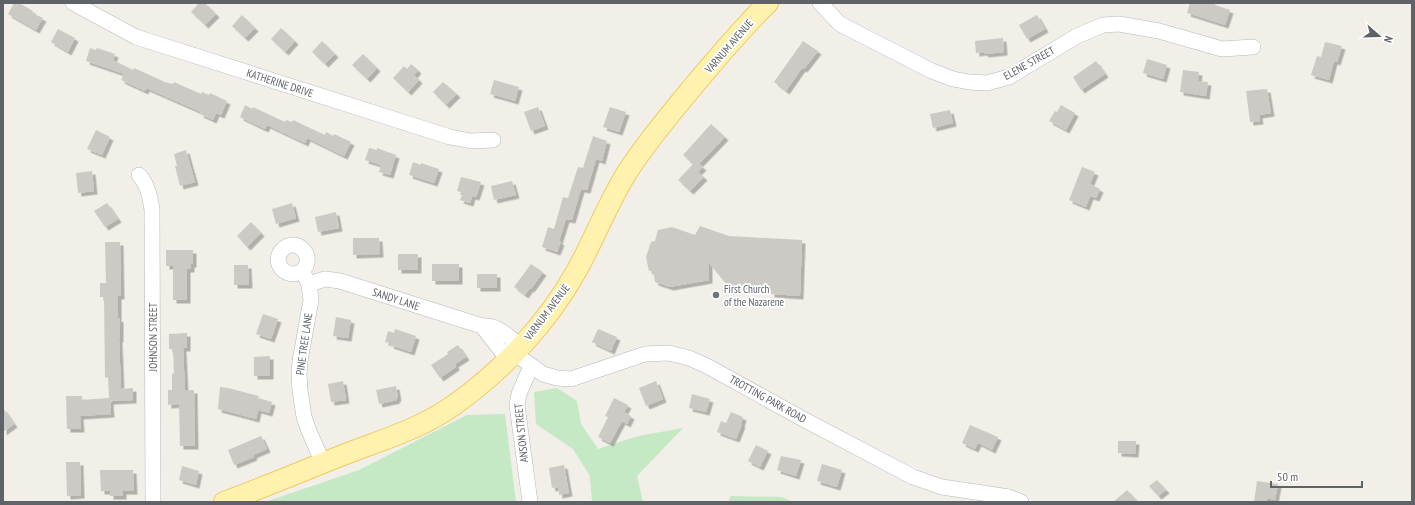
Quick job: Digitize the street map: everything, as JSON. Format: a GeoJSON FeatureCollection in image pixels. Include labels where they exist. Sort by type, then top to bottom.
{"type":"FeatureCollection","features":[{"type":"Feature","properties":{"kind":"main road","name":"VARNUM AVENUE"},"geometry":{"type":"LineString","coordinates":[[224,502],[388,439],[438,416],[469,394],[514,353],[545,319],[569,284],[615,192],[640,153],[720,55],[768,3]]}},
{"type":"Feature","properties":{"kind":"street","name":"KATHERINE DRIVE"},"geometry":{"type":"LineString","coordinates":[[73,3],[136,37],[203,59],[450,137],[471,141],[494,140]]}},
{"type":"Feature","properties":{"kind":"street","name":"ELENE STREET"},"geometry":{"type":"LineString","coordinates":[[820,3],[840,24],[932,71],[953,79],[969,82],[987,83],[1009,77],[1077,36],[1103,25],[1119,24],[1159,32],[1222,49],[1253,47]]}},
{"type":"Feature","properties":{"kind":"street","name":"JOHNSON STREET"},"geometry":{"type":"LineString","coordinates":[[139,175],[145,182],[149,193],[152,210],[153,502]]}},
{"type":"Feature","properties":{"kind":"street","name":"SANDY LANE"},"geometry":{"type":"LineString","coordinates":[[305,277],[340,281],[482,326],[502,352],[514,353]]}},
{"type":"Feature","properties":{"kind":"street","name":"PINE TREE LANE"},"geometry":{"type":"LineString","coordinates":[[305,277],[311,300],[302,343],[299,375],[304,417],[315,447],[323,463]]}},
{"type":"Feature","properties":{"kind":"street","name":"TROTTING PARK ROAD"},"geometry":{"type":"LineString","coordinates":[[514,353],[543,374],[556,378],[571,379],[645,354],[669,353],[689,358],[707,366],[913,477],[942,488],[1009,497],[1021,502]]}},
{"type":"Feature","properties":{"kind":"street","name":"ANSON STREET"},"geometry":{"type":"LineString","coordinates":[[530,502],[517,405],[519,394],[531,366]]}},
{"type":"Feature","properties":{"kind":"green space"},"geometry":{"type":"Polygon","coordinates":[[[557,388],[577,401],[581,424],[598,449],[638,436],[683,428],[637,476],[643,502],[592,502],[590,476],[573,449],[536,424],[534,392],[557,388]]]}},
{"type":"Feature","properties":{"kind":"green space"},"geometry":{"type":"Polygon","coordinates":[[[505,414],[516,502],[265,502],[359,470],[467,415],[505,414]]]}},
{"type":"Feature","properties":{"kind":"green space"},"geometry":{"type":"Polygon","coordinates":[[[731,496],[782,497],[793,502],[728,502],[731,496]]]}},
{"type":"Feature","properties":{"kind":"building"},"geometry":{"type":"Polygon","coordinates":[[[14,3],[19,3],[33,11],[32,13],[43,18],[36,30],[8,14],[14,3]]]}},
{"type":"Feature","properties":{"kind":"building"},"geometry":{"type":"Polygon","coordinates":[[[199,3],[205,3],[216,14],[205,25],[191,12],[199,3]]]}},
{"type":"Feature","properties":{"kind":"building"},"geometry":{"type":"Polygon","coordinates":[[[1190,3],[1216,3],[1215,5],[1230,10],[1225,25],[1187,13],[1190,3]]]}},
{"type":"Feature","properties":{"kind":"building"},"geometry":{"type":"Polygon","coordinates":[[[242,15],[255,28],[245,38],[232,26],[242,15]]]}},
{"type":"Feature","properties":{"kind":"building"},"geometry":{"type":"Polygon","coordinates":[[[1037,15],[1045,29],[1027,39],[1019,25],[1037,15]]]}},
{"type":"Feature","properties":{"kind":"building"},"geometry":{"type":"Polygon","coordinates":[[[281,28],[295,41],[285,52],[271,39],[281,28]]]}},
{"type":"Feature","properties":{"kind":"building"},"geometry":{"type":"Polygon","coordinates":[[[58,29],[75,38],[68,52],[51,42],[58,29]]]}},
{"type":"Feature","properties":{"kind":"building"},"geometry":{"type":"Polygon","coordinates":[[[1003,38],[1004,52],[985,54],[984,52],[976,53],[975,41],[1003,38]]]}},
{"type":"Feature","properties":{"kind":"building"},"geometry":{"type":"Polygon","coordinates":[[[322,41],[335,54],[325,64],[312,52],[322,41]]]}},
{"type":"Feature","properties":{"kind":"building"},"geometry":{"type":"Polygon","coordinates":[[[803,41],[818,51],[804,69],[802,68],[786,91],[774,82],[803,41]]]}},
{"type":"Feature","properties":{"kind":"building"},"geometry":{"type":"Polygon","coordinates":[[[1325,42],[1342,46],[1337,62],[1334,61],[1329,80],[1311,75],[1317,56],[1321,57],[1325,42]]]}},
{"type":"Feature","properties":{"kind":"building"},"geometry":{"type":"Polygon","coordinates":[[[90,48],[96,50],[97,48],[115,54],[113,60],[133,70],[134,68],[165,82],[173,84],[174,82],[201,94],[202,92],[209,95],[210,93],[227,101],[221,115],[216,113],[213,120],[200,114],[201,112],[146,88],[145,91],[121,80],[124,74],[86,61],[90,48]]]}},
{"type":"Feature","properties":{"kind":"building"},"geometry":{"type":"Polygon","coordinates":[[[363,54],[377,68],[367,79],[352,65],[363,54]]]}},
{"type":"Feature","properties":{"kind":"building"},"geometry":{"type":"Polygon","coordinates":[[[1147,59],[1167,65],[1163,79],[1143,73],[1147,59]]]}},
{"type":"Feature","properties":{"kind":"building"},"geometry":{"type":"Polygon","coordinates":[[[1096,61],[1105,74],[1081,90],[1073,77],[1096,61]]]}},
{"type":"Feature","properties":{"kind":"building"},"geometry":{"type":"Polygon","coordinates":[[[411,64],[418,70],[414,75],[419,80],[408,92],[393,78],[404,66],[407,69],[411,64]]]}},
{"type":"Feature","properties":{"kind":"building"},"geometry":{"type":"Polygon","coordinates":[[[1183,70],[1199,72],[1198,81],[1208,82],[1206,96],[1180,92],[1183,70]]]}},
{"type":"Feature","properties":{"kind":"building"},"geometry":{"type":"Polygon","coordinates":[[[494,80],[519,87],[515,101],[490,94],[494,80]]]}},
{"type":"Feature","properties":{"kind":"building"},"geometry":{"type":"Polygon","coordinates":[[[443,82],[457,94],[446,105],[433,92],[443,82]]]}},
{"type":"Feature","properties":{"kind":"building"},"geometry":{"type":"Polygon","coordinates":[[[1267,89],[1271,113],[1259,115],[1260,121],[1250,122],[1246,91],[1267,89]]]}},
{"type":"Feature","properties":{"kind":"building"},"geometry":{"type":"Polygon","coordinates":[[[245,105],[252,109],[253,107],[285,122],[286,120],[292,122],[293,120],[325,135],[326,132],[333,136],[334,134],[351,142],[344,156],[307,138],[305,143],[267,125],[265,129],[240,117],[245,105]]]}},
{"type":"Feature","properties":{"kind":"building"},"geometry":{"type":"Polygon","coordinates":[[[1061,105],[1075,113],[1066,130],[1049,121],[1061,105]]]}},
{"type":"Feature","properties":{"kind":"building"},"geometry":{"type":"Polygon","coordinates":[[[538,107],[545,126],[531,131],[524,112],[538,107]]]}},
{"type":"Feature","properties":{"kind":"building"},"geometry":{"type":"Polygon","coordinates":[[[610,107],[626,112],[619,132],[603,127],[610,107]]]}},
{"type":"Feature","properties":{"kind":"building"},"geometry":{"type":"Polygon","coordinates":[[[950,110],[953,123],[933,128],[930,114],[950,110]]]}},
{"type":"Feature","properties":{"kind":"building"},"geometry":{"type":"Polygon","coordinates":[[[711,124],[725,137],[699,164],[703,167],[698,172],[704,177],[690,191],[678,180],[693,164],[683,155],[711,124]]]}},
{"type":"Feature","properties":{"kind":"building"},"geometry":{"type":"Polygon","coordinates":[[[96,130],[110,137],[102,155],[87,149],[96,130]]]}},
{"type":"Feature","properties":{"kind":"building"},"geometry":{"type":"Polygon","coordinates":[[[593,136],[607,141],[602,161],[596,159],[587,190],[581,189],[572,220],[566,219],[559,241],[561,242],[557,252],[542,247],[548,227],[554,229],[563,197],[568,198],[578,167],[583,168],[593,136]]]}},
{"type":"Feature","properties":{"kind":"building"},"geometry":{"type":"Polygon","coordinates":[[[369,148],[377,150],[377,148],[396,155],[390,175],[379,172],[381,165],[365,160],[369,148]]]}},
{"type":"Feature","properties":{"kind":"building"},"geometry":{"type":"Polygon","coordinates":[[[186,150],[195,182],[180,186],[175,166],[177,166],[174,154],[186,150]]]}},
{"type":"Feature","properties":{"kind":"building"},"geometry":{"type":"Polygon","coordinates":[[[413,162],[439,169],[434,183],[409,175],[413,162]]]}},
{"type":"Feature","properties":{"kind":"building"},"geometry":{"type":"Polygon","coordinates":[[[1082,167],[1095,172],[1090,184],[1100,189],[1096,198],[1090,196],[1086,207],[1069,200],[1082,167]]]}},
{"type":"Feature","properties":{"kind":"building"},"geometry":{"type":"Polygon","coordinates":[[[92,171],[94,191],[78,193],[76,173],[92,171]]]}},
{"type":"Feature","properties":{"kind":"building"},"geometry":{"type":"Polygon","coordinates":[[[461,177],[481,182],[476,197],[472,196],[470,203],[460,200],[463,193],[457,191],[461,177]]]}},
{"type":"Feature","properties":{"kind":"building"},"geometry":{"type":"Polygon","coordinates":[[[512,181],[516,195],[494,200],[491,186],[512,181]]]}},
{"type":"Feature","properties":{"kind":"building"},"geometry":{"type":"Polygon","coordinates":[[[107,203],[118,219],[105,227],[94,211],[107,203]]]}},
{"type":"Feature","properties":{"kind":"building"},"geometry":{"type":"Polygon","coordinates":[[[292,203],[296,218],[276,224],[272,209],[292,203]]]}},
{"type":"Feature","properties":{"kind":"building"},"geometry":{"type":"Polygon","coordinates":[[[336,212],[339,228],[318,232],[315,217],[336,212]]]}},
{"type":"Feature","properties":{"kind":"building"},"geometry":{"type":"Polygon","coordinates":[[[251,222],[261,233],[247,247],[237,236],[251,222]]]}},
{"type":"Feature","properties":{"kind":"building"},"geometry":{"type":"Polygon","coordinates":[[[700,226],[729,236],[802,240],[800,296],[771,294],[771,287],[727,285],[709,263],[709,280],[670,287],[655,282],[653,271],[649,271],[646,257],[651,242],[655,241],[658,230],[672,227],[695,235],[700,226]]]}},
{"type":"Feature","properties":{"kind":"building"},"geometry":{"type":"Polygon","coordinates":[[[353,238],[379,238],[380,254],[353,255],[353,238]]]}},
{"type":"Feature","properties":{"kind":"building"},"geometry":{"type":"Polygon","coordinates":[[[105,242],[120,242],[121,296],[118,296],[118,319],[120,318],[119,339],[121,389],[133,388],[133,400],[110,401],[111,414],[80,416],[81,429],[67,429],[66,396],[82,396],[82,400],[109,398],[108,377],[105,378],[104,297],[100,297],[100,283],[106,283],[105,242]]]}},
{"type":"Feature","properties":{"kind":"building"},"geometry":{"type":"Polygon","coordinates":[[[166,250],[193,250],[193,264],[191,264],[191,269],[187,269],[187,300],[173,300],[173,266],[166,266],[166,250]]]}},
{"type":"Feature","properties":{"kind":"building"},"geometry":{"type":"Polygon","coordinates":[[[398,254],[418,254],[418,270],[398,270],[398,254]]]}},
{"type":"Feature","properties":{"kind":"building"},"geometry":{"type":"Polygon","coordinates":[[[432,264],[459,264],[459,281],[432,281],[432,264]]]}},
{"type":"Feature","properties":{"kind":"building"},"geometry":{"type":"Polygon","coordinates":[[[531,264],[543,272],[525,295],[514,287],[531,264]]]}},
{"type":"Feature","properties":{"kind":"building"},"geometry":{"type":"Polygon","coordinates":[[[234,265],[248,265],[249,285],[234,285],[234,265]]]}},
{"type":"Feature","properties":{"kind":"building"},"geometry":{"type":"Polygon","coordinates":[[[477,274],[497,274],[497,288],[477,288],[477,274]]]}},
{"type":"Feature","properties":{"kind":"building"},"geometry":{"type":"Polygon","coordinates":[[[263,314],[278,319],[271,339],[256,334],[263,314]]]}},
{"type":"Feature","properties":{"kind":"building"},"geometry":{"type":"Polygon","coordinates":[[[336,317],[351,320],[348,338],[333,336],[336,317]]]}},
{"type":"Feature","properties":{"kind":"building"},"geometry":{"type":"Polygon","coordinates":[[[395,329],[416,336],[411,352],[390,345],[391,343],[385,342],[388,331],[394,333],[395,329]]]}},
{"type":"Feature","properties":{"kind":"building"},"geometry":{"type":"Polygon","coordinates":[[[598,329],[617,337],[611,351],[592,342],[598,329]]]}},
{"type":"Feature","properties":{"kind":"building"},"geometry":{"type":"Polygon","coordinates":[[[187,333],[187,348],[183,348],[185,390],[194,390],[195,446],[180,446],[179,404],[168,405],[168,390],[172,390],[172,374],[174,373],[173,349],[169,349],[169,334],[187,333]]]}},
{"type":"Feature","properties":{"kind":"building"},"geometry":{"type":"Polygon","coordinates":[[[458,345],[466,357],[455,364],[456,367],[440,378],[431,365],[448,354],[447,352],[458,345]]]}},
{"type":"Feature","properties":{"kind":"building"},"geometry":{"type":"Polygon","coordinates":[[[270,356],[270,376],[254,376],[254,357],[270,356]]]}},
{"type":"Feature","properties":{"kind":"building"},"geometry":{"type":"Polygon","coordinates":[[[343,381],[346,400],[331,402],[328,384],[343,381]]]}},
{"type":"Feature","properties":{"kind":"building"},"geometry":{"type":"Polygon","coordinates":[[[656,381],[663,399],[646,406],[639,388],[656,381]]]}},
{"type":"Feature","properties":{"kind":"building"},"geometry":{"type":"Polygon","coordinates":[[[396,386],[397,400],[379,404],[376,390],[396,386]]]}},
{"type":"Feature","properties":{"kind":"building"},"geometry":{"type":"Polygon","coordinates":[[[220,387],[259,396],[258,398],[272,402],[269,413],[258,410],[256,419],[218,409],[220,387]]]}},
{"type":"Feature","properties":{"kind":"building"},"geometry":{"type":"Polygon","coordinates":[[[692,394],[710,399],[706,412],[689,408],[692,394]]]}},
{"type":"Feature","properties":{"kind":"building"},"geometry":{"type":"Polygon","coordinates":[[[614,398],[628,405],[624,412],[631,416],[627,424],[622,421],[610,443],[598,437],[608,417],[605,416],[614,398]]]}},
{"type":"Feature","properties":{"kind":"building"},"geometry":{"type":"Polygon","coordinates":[[[3,408],[14,424],[3,432],[3,408]]]}},
{"type":"Feature","properties":{"kind":"building"},"geometry":{"type":"Polygon","coordinates":[[[731,412],[743,417],[736,439],[717,432],[721,421],[726,423],[731,412]]]}},
{"type":"Feature","properties":{"kind":"building"},"geometry":{"type":"Polygon","coordinates":[[[970,425],[998,437],[992,450],[978,443],[975,449],[962,443],[970,425]]]}},
{"type":"Feature","properties":{"kind":"building"},"geometry":{"type":"Polygon","coordinates":[[[261,436],[267,449],[253,455],[254,457],[234,465],[228,450],[261,436]]]}},
{"type":"Feature","properties":{"kind":"building"},"geometry":{"type":"Polygon","coordinates":[[[1118,441],[1136,441],[1135,454],[1118,453],[1118,441]]]}},
{"type":"Feature","properties":{"kind":"building"},"geometry":{"type":"Polygon","coordinates":[[[756,445],[768,451],[760,467],[748,461],[756,445]]]}},
{"type":"Feature","properties":{"kind":"building"},"geometry":{"type":"Polygon","coordinates":[[[781,456],[801,460],[796,476],[777,470],[781,456]]]}},
{"type":"Feature","properties":{"kind":"building"},"geometry":{"type":"Polygon","coordinates":[[[66,462],[80,462],[81,495],[67,496],[66,462]]]}},
{"type":"Feature","properties":{"kind":"building"},"geometry":{"type":"Polygon","coordinates":[[[822,464],[842,470],[837,487],[817,481],[822,464]]]}},
{"type":"Feature","properties":{"kind":"building"},"geometry":{"type":"Polygon","coordinates":[[[564,465],[569,493],[559,495],[558,487],[552,488],[549,468],[564,465]]]}},
{"type":"Feature","properties":{"kind":"building"},"geometry":{"type":"Polygon","coordinates":[[[182,466],[199,471],[196,485],[179,480],[182,466]]]}},
{"type":"Feature","properties":{"kind":"building"},"geometry":{"type":"Polygon","coordinates":[[[100,470],[133,470],[134,491],[123,491],[123,496],[110,496],[110,491],[101,491],[100,470]]]}},
{"type":"Feature","properties":{"kind":"building"},"geometry":{"type":"Polygon","coordinates":[[[1157,480],[1166,490],[1158,496],[1149,486],[1157,480]]]}},
{"type":"Feature","properties":{"kind":"building"},"geometry":{"type":"Polygon","coordinates":[[[1257,481],[1278,484],[1275,500],[1267,498],[1266,502],[1254,502],[1257,481]]]}},
{"type":"Feature","properties":{"kind":"building"},"geometry":{"type":"Polygon","coordinates":[[[1127,490],[1138,502],[1113,502],[1127,490]]]}},
{"type":"Feature","properties":{"kind":"place","name":"First Church of the Nazarene"},"geometry":{"type":"Point","coordinates":[716,295]}}]}
